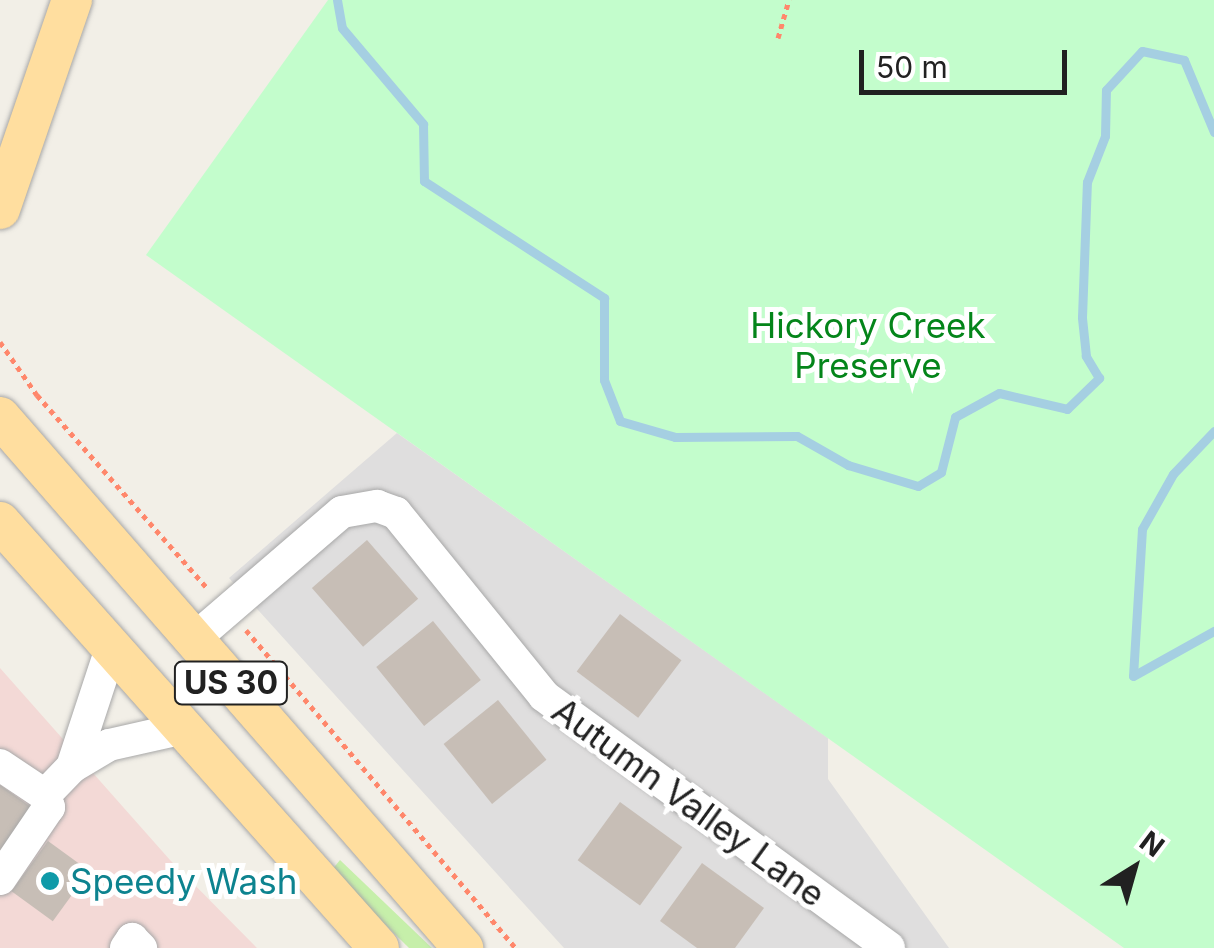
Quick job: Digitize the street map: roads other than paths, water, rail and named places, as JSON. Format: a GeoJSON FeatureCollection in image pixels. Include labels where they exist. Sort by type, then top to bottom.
{"type":"FeatureCollection","features":[{"type":"Feature","properties":{"kind":"main road"},"geometry":{"type":"LineString","coordinates":[[0,209],[72,0]]}},
{"type":"Feature","properties":{"kind":"main road","name":"US 30"},"geometry":{"type":"LineString","coordinates":[[0,417],[462,948]]}},
{"type":"Feature","properties":{"kind":"main road","name":"US 30"},"geometry":{"type":"LineString","coordinates":[[0,522],[379,948]]}},
{"type":"Feature","properties":{"kind":"street","name":"Autumn Valley Lane"},"geometry":{"type":"LineString","coordinates":[[193,640],[342,512],[377,506],[396,513],[544,696],[889,948]]}},
{"type":"Feature","properties":{"kind":"street"},"geometry":{"type":"LineString","coordinates":[[72,767],[112,645]]}},
{"type":"Feature","properties":{"kind":"street"},"geometry":{"type":"LineString","coordinates":[[45,795],[72,767],[109,745],[185,728]]}},
{"type":"Feature","properties":{"kind":"street"},"geometry":{"type":"LineString","coordinates":[[0,766],[45,795],[50,807],[42,824],[0,880]]}},
{"type":"Feature","properties":{"kind":"street"},"geometry":{"type":"LineString","coordinates":[[126,948],[132,940],[141,948]]}},
{"type":"Feature","properties":{"kind":"waterway"},"geometry":{"type":"LineString","coordinates":[[337,0],[342,28],[423,124],[424,181],[604,298],[604,380],[620,421],[675,437],[797,436],[848,465],[918,486],[941,472],[955,417],[999,393],[1067,409],[1099,378],[1086,356],[1082,317],[1087,182],[1105,136],[1106,90],[1142,51],[1184,60],[1214,132]]}},
{"type":"Feature","properties":{"kind":"waterway"},"geometry":{"type":"LineString","coordinates":[[1214,431],[1173,474],[1142,529],[1133,676],[1214,631]]}},
{"type":"Feature","properties":{"kind":"place","name":"Speedy Wash"},"geometry":{"type":"Point","coordinates":[50,881]}},
{"type":"Feature","properties":{"kind":"park label","name":"Hickory Creek Preserve"},"geometry":{"type":"Point","coordinates":[868,345]}}]}
